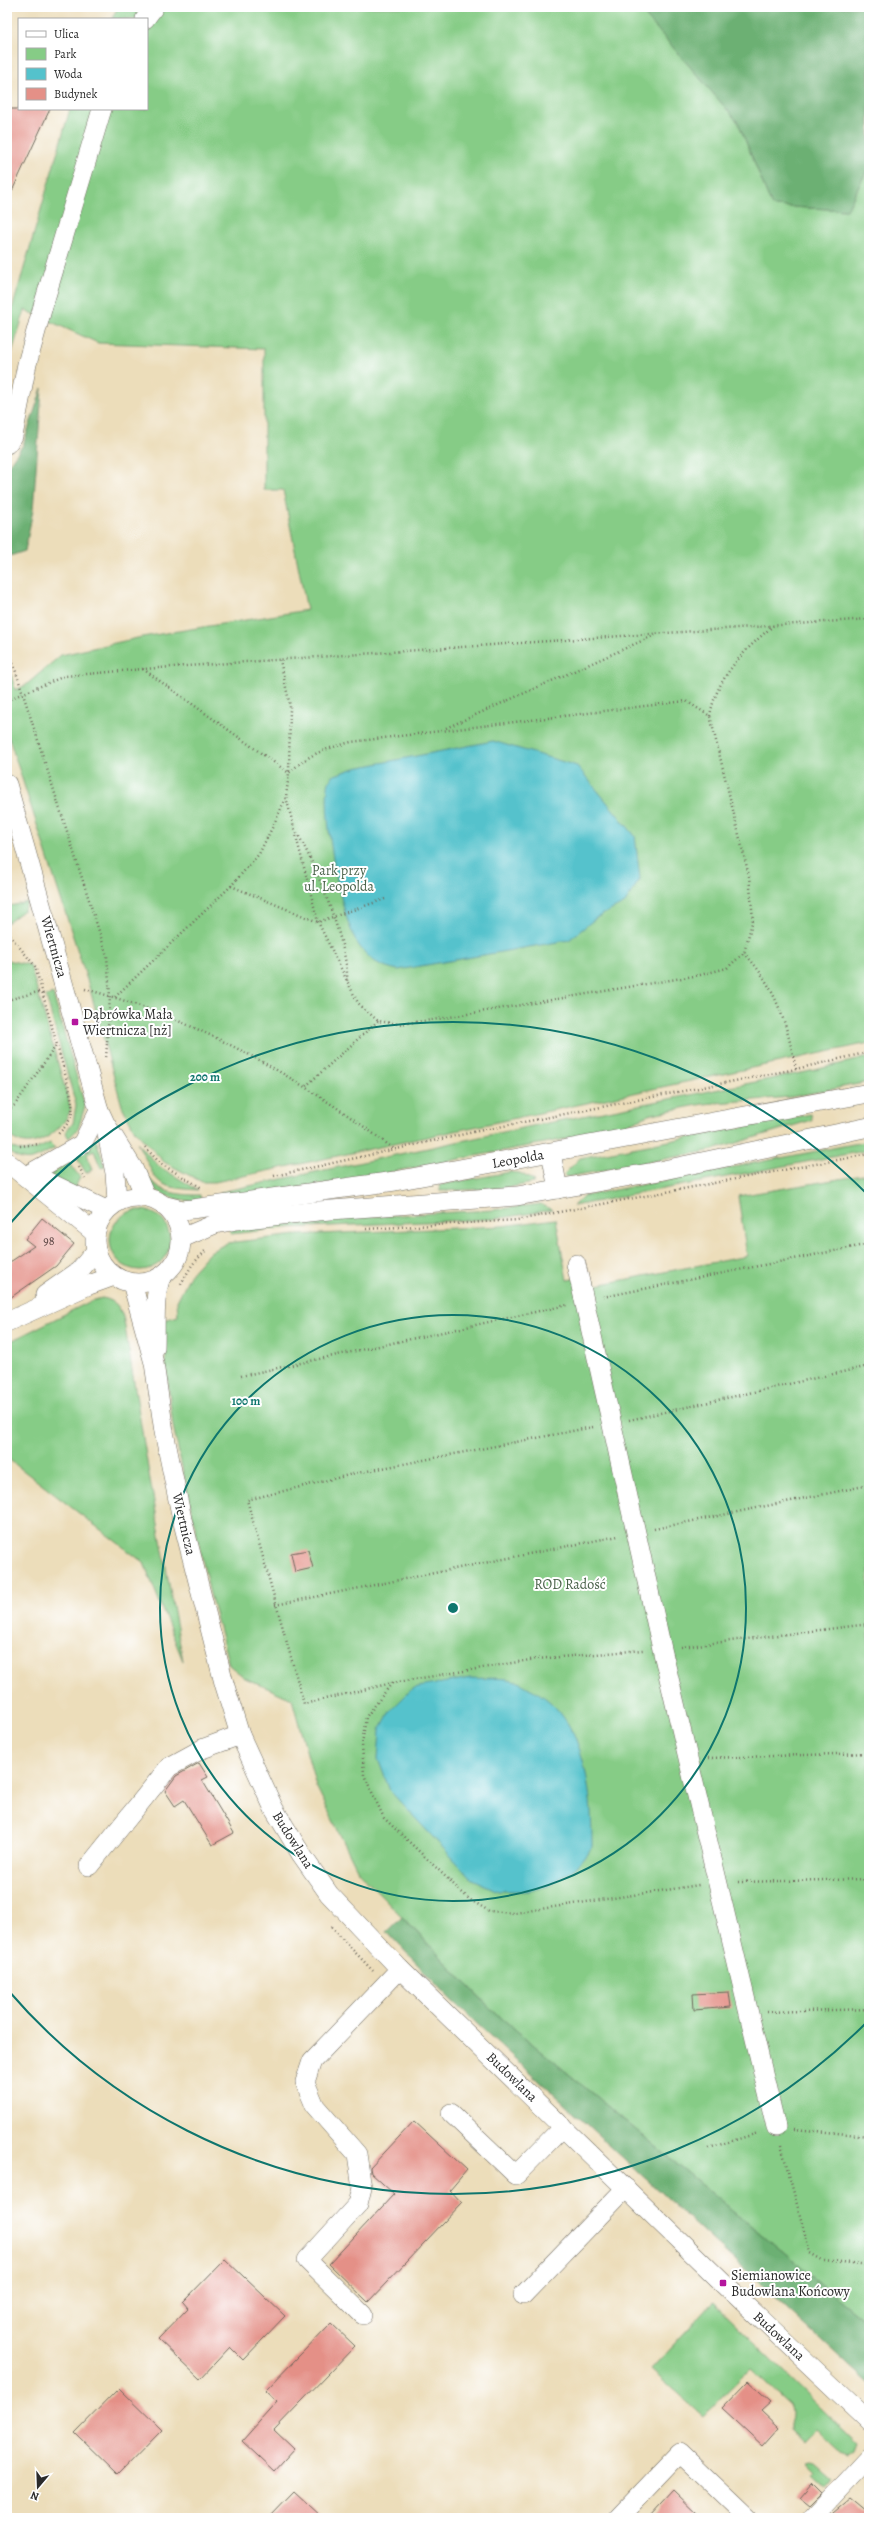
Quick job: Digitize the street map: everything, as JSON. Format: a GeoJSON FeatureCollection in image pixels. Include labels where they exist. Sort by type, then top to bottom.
{"type":"FeatureCollection","features":[{"type":"Feature","properties":{"kind":"street"},"geometry":{"type":"LineString","coordinates":[[146,18],[154,7]]}},
{"type":"Feature","properties":{"kind":"street"},"geometry":{"type":"LineString","coordinates":[[7,444],[13,436],[28,364],[43,306],[102,110]]}},
{"type":"Feature","properties":{"kind":"street","name":"Wiertnicza"},"geometry":{"type":"LineString","coordinates":[[7,784],[102,1117],[116,1173],[112,1206]]}},
{"type":"Feature","properties":{"kind":"street","name":"Leopolda"},"geometry":{"type":"LineString","coordinates":[[166,1206],[186,1210],[395,1181],[869,1093]]}},
{"type":"Feature","properties":{"kind":"street"},"geometry":{"type":"LineString","coordinates":[[31,1173],[82,1144],[102,1117]]}},
{"type":"Feature","properties":{"kind":"street","name":"Wiertnicza"},"geometry":{"type":"LineString","coordinates":[[102,1117],[134,1168],[145,1196]]}},
{"type":"Feature","properties":{"kind":"street"},"geometry":{"type":"LineString","coordinates":[[182,1238],[215,1224],[237,1220],[318,1211],[479,1200],[558,1189],[654,1172],[869,1126]]}},
{"type":"Feature","properties":{"kind":"street"},"geometry":{"type":"LineString","coordinates":[[550,1153],[558,1189]]}},
{"type":"Feature","properties":{"kind":"street"},"geometry":{"type":"LineString","coordinates":[[8,1163],[112,1206]]}},
{"type":"Feature","properties":{"kind":"street"},"geometry":{"type":"LineString","coordinates":[[8,1163],[95,1233]]}},
{"type":"Feature","properties":{"kind":"street"},"geometry":{"type":"LineString","coordinates":[[145,1196],[166,1206],[177,1220],[182,1238],[176,1260],[161,1277],[147,1282],[132,1283],[114,1276],[106,1270],[96,1251],[95,1233],[99,1220],[112,1206],[131,1197],[145,1196]]}},
{"type":"Feature","properties":{"kind":"street"},"geometry":{"type":"LineString","coordinates":[[10,1320],[80,1271],[96,1251]]}},
{"type":"Feature","properties":{"kind":"street"},"geometry":{"type":"LineString","coordinates":[[576,1264],[662,1649],[776,2127]]}},
{"type":"Feature","properties":{"kind":"street"},"geometry":{"type":"LineString","coordinates":[[10,1320],[89,1285],[114,1276]]}},
{"type":"Feature","properties":{"kind":"street","name":"Wiertnicza"},"geometry":{"type":"LineString","coordinates":[[154,1363],[157,1312],[155,1300],[161,1277]]}},
{"type":"Feature","properties":{"kind":"street","name":"Wiertnicza"},"geometry":{"type":"LineString","coordinates":[[132,1283],[154,1363],[164,1432],[182,1519],[224,1683]]}},
{"type":"Feature","properties":{"kind":"street","name":"Budowlana"},"geometry":{"type":"LineString","coordinates":[[224,1683],[240,1735],[274,1809],[300,1854],[329,1894],[400,1969],[869,2421]]}},
{"type":"Feature","properties":{"kind":"street"},"geometry":{"type":"LineString","coordinates":[[89,1866],[169,1767],[202,1749],[240,1735]]}},
{"type":"Feature","properties":{"kind":"street"},"geometry":{"type":"LineString","coordinates":[[363,2315],[306,2260],[358,2204],[362,2188],[356,2154],[315,2106],[305,2082],[312,2061],[400,1969]]}},
{"type":"Feature","properties":{"kind":"street"},"geometry":{"type":"LineString","coordinates":[[451,2112],[516,2175],[563,2127]]}},
{"type":"Feature","properties":{"kind":"street"},"geometry":{"type":"LineString","coordinates":[[524,2295],[626,2188]]}},
{"type":"Feature","properties":{"kind":"street"},"geometry":{"type":"LineString","coordinates":[[618,2518],[680,2452],[748,2518]]}},
{"type":"Feature","properties":{"kind":"street"},"geometry":{"type":"LineString","coordinates":[[812,2518],[869,2457]]}},
{"type":"Feature","properties":{"kind":"path"},"geometry":{"type":"LineString","coordinates":[[7,700],[65,676],[143,669],[869,619]]}},
{"type":"Feature","properties":{"kind":"path"},"geometry":{"type":"LineString","coordinates":[[286,797],[318,922],[347,984],[358,1003],[378,1021],[398,1024],[432,1020],[700,975],[727,968],[744,952],[753,919],[749,876],[710,716],[712,700],[738,659],[747,648],[773,625]]}},
{"type":"Feature","properties":{"kind":"path"},"geometry":{"type":"LineString","coordinates":[[443,730],[658,634]]}},
{"type":"Feature","properties":{"kind":"path"},"geometry":{"type":"LineString","coordinates":[[7,644],[107,956],[110,996],[106,1064]]}},
{"type":"Feature","properties":{"kind":"path"},"geometry":{"type":"LineString","coordinates":[[115,997],[231,886],[259,854],[286,797],[289,773],[290,706],[280,660]]}},
{"type":"Feature","properties":{"kind":"path"},"geometry":{"type":"LineString","coordinates":[[143,669],[182,695],[289,773]]}},
{"type":"Feature","properties":{"kind":"path"},"geometry":{"type":"LineString","coordinates":[[289,773],[306,758],[326,749],[351,742],[686,701],[710,716]]}},
{"type":"Feature","properties":{"kind":"path"},"geometry":{"type":"LineString","coordinates":[[295,829],[310,854],[332,916],[348,972],[347,984]]}},
{"type":"Feature","properties":{"kind":"path"},"geometry":{"type":"LineString","coordinates":[[231,886],[318,922],[385,899]]}},
{"type":"Feature","properties":{"kind":"path"},"geometry":{"type":"LineString","coordinates":[[7,932],[35,966],[74,1107],[69,1123],[53,1137]]}},
{"type":"Feature","properties":{"kind":"path"},"geometry":{"type":"LineString","coordinates":[[744,952],[758,967],[772,989],[782,1013],[796,1069]]}},
{"type":"Feature","properties":{"kind":"path"},"geometry":{"type":"LineString","coordinates":[[78,987],[115,997],[226,1042],[306,1086],[395,1149]]}},
{"type":"Feature","properties":{"kind":"path"},"geometry":{"type":"LineString","coordinates":[[7,1000],[42,991]]}},
{"type":"Feature","properties":{"kind":"path"},"geometry":{"type":"LineString","coordinates":[[306,1086],[378,1021]]}},
{"type":"Feature","properties":{"kind":"path"},"geometry":{"type":"LineString","coordinates":[[7,1110],[15,1105],[57,1043]]}},
{"type":"Feature","properties":{"kind":"path"},"geometry":{"type":"LineString","coordinates":[[272,1177],[395,1149],[796,1069],[869,1052]]}},
{"type":"Feature","properties":{"kind":"path"},"geometry":{"type":"LineString","coordinates":[[14,1145],[24,1147],[33,1146],[47,1140]]}},
{"type":"Feature","properties":{"kind":"path"},"geometry":{"type":"LineString","coordinates":[[142,1144],[156,1160],[171,1171],[208,1189]]}},
{"type":"Feature","properties":{"kind":"path"},"geometry":{"type":"LineString","coordinates":[[241,1376],[584,1301],[869,1244]]}},
{"type":"Feature","properties":{"kind":"path"},"geometry":{"type":"LineString","coordinates":[[179,1287],[192,1265],[213,1245]]}},
{"type":"Feature","properties":{"kind":"path"},"geometry":{"type":"LineString","coordinates":[[869,1366],[611,1424],[358,1473],[248,1500],[275,1606],[304,1704],[392,1683],[536,1659],[662,1649],[869,1624]]}},
{"type":"Feature","properties":{"kind":"path"},"geometry":{"type":"LineString","coordinates":[[275,1606],[869,1485]]}},
{"type":"Feature","properties":{"kind":"path"},"geometry":{"type":"LineString","coordinates":[[392,1683],[366,1717],[362,1744],[364,1775],[384,1818],[469,1899],[489,1911],[514,1912],[718,1882],[869,1879]]}},
{"type":"Feature","properties":{"kind":"path"},"geometry":{"type":"LineString","coordinates":[[688,1758],[869,1753]]}},
{"type":"Feature","properties":{"kind":"path"},"geometry":{"type":"LineString","coordinates":[[328,1923],[352,1951],[386,1984]]}},
{"type":"Feature","properties":{"kind":"path"},"geometry":{"type":"LineString","coordinates":[[749,2012],[869,2009]]}},
{"type":"Feature","properties":{"kind":"path"},"geometry":{"type":"LineString","coordinates":[[776,2127],[810,2253],[824,2261],[869,2266]]}},
{"type":"Feature","properties":{"kind":"green space","name":"Park przy ul. Leopolda"},"geometry":{"type":"Polygon","coordinates":[[[118,7],[638,7],[738,122],[772,206],[847,210],[869,166],[869,1043],[215,1182],[202,1182],[164,1162],[135,1131],[122,1106],[89,986],[7,732],[7,658],[15,690],[26,685],[61,655],[142,637],[307,610],[283,490],[264,490],[264,349],[98,343],[25,310],[7,368],[7,313],[11,313],[70,110],[148,110],[148,18],[112,18],[118,7]]]}},
{"type":"Feature","properties":{"kind":"green space"},"geometry":{"type":"Polygon","coordinates":[[[638,7],[869,7],[869,166],[847,210],[772,206],[738,122],[638,7]]]}},
{"type":"Feature","properties":{"kind":"green space"},"geometry":{"type":"Polygon","coordinates":[[[42,388],[33,510],[25,551],[7,557],[7,467],[23,445],[42,388]]]}},
{"type":"Feature","properties":{"kind":"green space"},"geometry":{"type":"Polygon","coordinates":[[[7,894],[10,906],[28,902],[23,911],[7,923],[7,894]]]}},
{"type":"Feature","properties":{"kind":"green space"},"geometry":{"type":"Polygon","coordinates":[[[7,960],[30,965],[71,1109],[59,1128],[46,1138],[32,1143],[24,1143],[7,1135],[7,960]]]}},
{"type":"Feature","properties":{"kind":"green space"},"geometry":{"type":"Polygon","coordinates":[[[53,994],[85,1106],[78,1129],[69,1138],[65,1132],[73,1123],[76,1105],[46,996],[53,994]]]}},
{"type":"Feature","properties":{"kind":"green space"},"geometry":{"type":"Polygon","coordinates":[[[869,1057],[869,1082],[791,1097],[703,1104],[652,1114],[613,1130],[338,1182],[223,1199],[221,1192],[527,1127],[806,1072],[869,1057]]]}},
{"type":"Feature","properties":{"kind":"green space"},"geometry":{"type":"Polygon","coordinates":[[[811,1114],[812,1120],[713,1150],[567,1177],[564,1174],[580,1158],[811,1114]]]}},
{"type":"Feature","properties":{"kind":"green space"},"geometry":{"type":"Polygon","coordinates":[[[96,1140],[105,1167],[101,1168],[94,1151],[87,1154],[92,1170],[86,1173],[76,1156],[88,1143],[96,1140]]]}},
{"type":"Feature","properties":{"kind":"green space"},"geometry":{"type":"Polygon","coordinates":[[[869,1141],[869,1150],[573,1206],[583,1196],[869,1141]]]}},
{"type":"Feature","properties":{"kind":"green space"},"geometry":{"type":"Polygon","coordinates":[[[50,1143],[55,1148],[31,1159],[25,1160],[14,1156],[7,1151],[7,1144],[19,1150],[28,1151],[50,1143]]]}},
{"type":"Feature","properties":{"kind":"green space"},"geometry":{"type":"Polygon","coordinates":[[[137,1143],[160,1167],[198,1190],[170,1187],[163,1184],[153,1173],[137,1143]]]}},
{"type":"Feature","properties":{"kind":"green space"},"geometry":{"type":"Polygon","coordinates":[[[68,1162],[80,1177],[74,1190],[49,1176],[68,1162]]]}},
{"type":"Feature","properties":{"kind":"green space"},"geometry":{"type":"Polygon","coordinates":[[[145,1171],[149,1178],[161,1188],[175,1193],[200,1195],[201,1201],[183,1200],[166,1196],[158,1192],[146,1180],[142,1172],[145,1171]]]}},
{"type":"Feature","properties":{"kind":"green space"},"geometry":{"type":"Polygon","coordinates":[[[510,1172],[520,1173],[534,1181],[533,1183],[506,1188],[440,1191],[439,1185],[510,1172]]]}},
{"type":"Feature","properties":{"kind":"green space","name":"ROD Radość"},"geometry":{"type":"Polygon","coordinates":[[[869,1174],[869,2324],[493,2011],[358,1871],[316,1786],[292,1699],[245,1678],[229,1665],[209,1590],[173,1426],[166,1365],[164,1320],[178,1316],[177,1301],[191,1273],[210,1252],[227,1243],[296,1235],[502,1226],[556,1219],[567,1280],[589,1276],[597,1285],[747,1256],[738,1196],[869,1174]]]}},
{"type":"Feature","properties":{"kind":"green space"},"geometry":{"type":"Polygon","coordinates":[[[541,1204],[552,1210],[494,1219],[284,1228],[231,1234],[229,1229],[305,1220],[493,1210],[541,1204]]]}},
{"type":"Feature","properties":{"kind":"green space"},"geometry":{"type":"Polygon","coordinates":[[[134,1210],[146,1210],[157,1215],[165,1223],[170,1234],[168,1252],[157,1265],[146,1270],[134,1270],[123,1265],[115,1257],[110,1246],[110,1234],[115,1223],[123,1215],[134,1210]]]}},
{"type":"Feature","properties":{"kind":"green space"},"geometry":{"type":"Polygon","coordinates":[[[102,1298],[107,1299],[117,1305],[124,1321],[149,1474],[183,1661],[144,1563],[7,1458],[7,1343],[91,1301],[102,1298]]]}},
{"type":"Feature","properties":{"kind":"green space"},"geometry":{"type":"Polygon","coordinates":[[[402,1917],[493,2011],[869,2324],[869,2384],[450,1999],[387,1932],[402,1917]]]}},
{"type":"Feature","properties":{"kind":"green space"},"geometry":{"type":"Polygon","coordinates":[[[713,2303],[857,2443],[854,2451],[849,2454],[838,2450],[817,2430],[804,2444],[790,2431],[792,2412],[790,2405],[751,2369],[703,2416],[651,2370],[713,2303]]]}},
{"type":"Feature","properties":{"kind":"green space"},"geometry":{"type":"Polygon","coordinates":[[[807,2464],[815,2464],[832,2479],[826,2488],[813,2476],[816,2473],[807,2464]]]}},
{"type":"Feature","properties":{"kind":"water"},"geometry":{"type":"Polygon","coordinates":[[[493,741],[577,766],[635,836],[640,879],[625,903],[596,918],[569,940],[398,970],[381,965],[368,956],[360,947],[353,935],[340,894],[328,822],[328,787],[332,776],[355,768],[493,741]]]}},
{"type":"Feature","properties":{"kind":"water"},"geometry":{"type":"Polygon","coordinates":[[[470,1678],[508,1679],[521,1683],[548,1700],[563,1716],[574,1735],[582,1757],[587,1779],[592,1825],[592,1847],[573,1870],[548,1886],[529,1891],[498,1891],[472,1879],[390,1791],[378,1759],[380,1730],[390,1711],[413,1688],[470,1678]]]}},
{"type":"Feature","properties":{"kind":"building"},"geometry":{"type":"Polygon","coordinates":[[[7,109],[50,110],[7,202],[7,109]]]}},
{"type":"Feature","properties":{"kind":"building"},"geometry":{"type":"Polygon","coordinates":[[[42,1218],[74,1244],[56,1266],[7,1300],[7,1264],[34,1246],[25,1239],[42,1218]]]}},
{"type":"Feature","properties":{"kind":"building"},"geometry":{"type":"Polygon","coordinates":[[[308,1550],[313,1568],[295,1572],[291,1553],[308,1550]]]}},
{"type":"Feature","properties":{"kind":"building"},"geometry":{"type":"Polygon","coordinates":[[[199,1763],[208,1777],[202,1780],[234,1833],[212,1845],[184,1800],[175,1806],[165,1791],[176,1776],[199,1763]]]}},
{"type":"Feature","properties":{"kind":"building"},"geometry":{"type":"Polygon","coordinates":[[[729,1992],[731,2007],[694,2010],[693,1994],[729,1992]]]}},
{"type":"Feature","properties":{"kind":"building"},"geometry":{"type":"Polygon","coordinates":[[[414,2121],[467,2170],[450,2190],[462,2203],[368,2302],[329,2264],[394,2194],[371,2173],[370,2168],[414,2121]]]}},
{"type":"Feature","properties":{"kind":"building"},"geometry":{"type":"Polygon","coordinates":[[[225,2259],[285,2316],[243,2360],[230,2347],[200,2379],[158,2339],[188,2308],[183,2302],[225,2259]]]}},
{"type":"Feature","properties":{"kind":"building"},"geometry":{"type":"Polygon","coordinates":[[[331,2323],[355,2346],[274,2430],[294,2449],[274,2471],[242,2441],[277,2402],[265,2391],[331,2323]]]}},
{"type":"Feature","properties":{"kind":"building"},"geometry":{"type":"Polygon","coordinates":[[[748,2381],[771,2402],[761,2411],[779,2428],[763,2446],[722,2408],[748,2381]]]}},
{"type":"Feature","properties":{"kind":"building"},"geometry":{"type":"Polygon","coordinates":[[[119,2388],[162,2430],[118,2475],[75,2433],[119,2388]]]}},
{"type":"Feature","properties":{"kind":"building"},"geometry":{"type":"Polygon","coordinates":[[[811,2483],[821,2493],[808,2506],[798,2498],[811,2483]]]}},
{"type":"Feature","properties":{"kind":"building"},"geometry":{"type":"Polygon","coordinates":[[[673,2491],[701,2518],[648,2518],[673,2491]]]}},
{"type":"Feature","properties":{"kind":"building"},"geometry":{"type":"Polygon","coordinates":[[[294,2492],[322,2518],[269,2518],[294,2492]]]}},
{"type":"Feature","properties":{"kind":"building"},"geometry":{"type":"Polygon","coordinates":[[[851,2498],[869,2513],[869,2518],[827,2518],[851,2498]]]}},
{"type":"Feature","properties":{"kind":"place","name":"Dąbrówka Mała Wiertnicza [nż]"},"geometry":{"type":"Point","coordinates":[75,1022]}},
{"type":"Feature","properties":{"kind":"place","name":"Siemianowice Budowlana Końcowy"},"geometry":{"type":"Point","coordinates":[723,2283]}}]}
